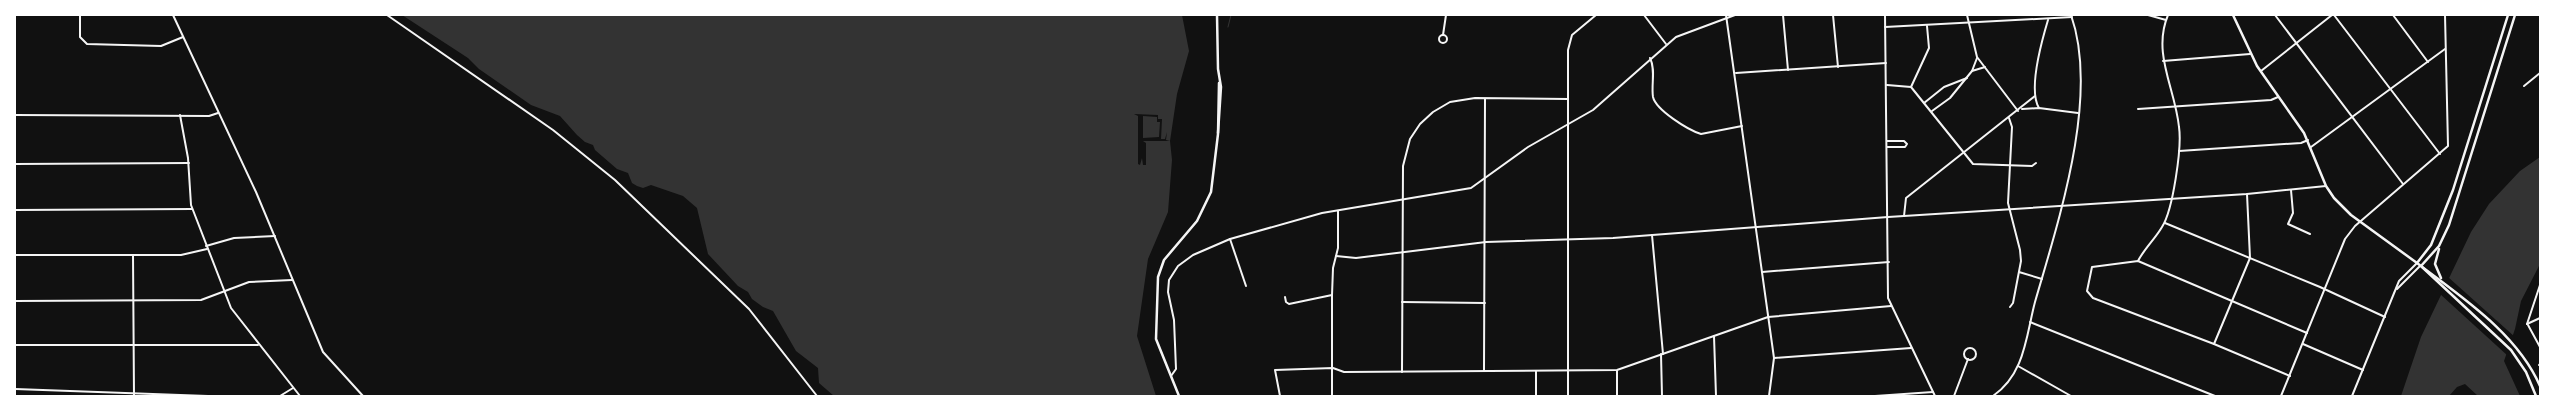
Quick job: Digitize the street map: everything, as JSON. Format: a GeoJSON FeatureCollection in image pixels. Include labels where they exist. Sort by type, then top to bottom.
{"type":"FeatureCollection","features":[{"type":"Feature","properties":{"kind":"main road"},"geometry":{"type":"LineString","coordinates":[[1179,396],[1156,339],[1158,277],[1164,260],[1197,221],[1211,192],[1220,128],[1221,87],[1219,83],[1217,15]]}},
{"type":"Feature","properties":{"kind":"main road"},"geometry":{"type":"LineString","coordinates":[[2232,15],[2260,72],[2308,140],[2326,186],[2345,210],[2443,282],[2514,345],[2531,368],[2540,386]]}},
{"type":"Feature","properties":{"kind":"main road"},"geometry":{"type":"LineString","coordinates":[[2417,263],[2431,245],[2453,190],[2508,15]]}},
{"type":"Feature","properties":{"kind":"main road"},"geometry":{"type":"LineString","coordinates":[[2443,282],[2435,264],[2475,148],[2515,15]]}},
{"type":"Feature","properties":{"kind":"main road"},"geometry":{"type":"LineString","coordinates":[[2421,266],[2443,241]]}},
{"type":"Feature","properties":{"kind":"main road"},"geometry":{"type":"LineString","coordinates":[[2421,266],[2440,287],[2511,350],[2526,372],[2536,396]]}},
{"type":"Feature","properties":{"kind":"street"},"geometry":{"type":"LineString","coordinates":[[80,15],[80,37],[87,44],[161,46],[184,37]]}},
{"type":"Feature","properties":{"kind":"street"},"geometry":{"type":"LineString","coordinates":[[173,15],[274,236],[326,356],[363,396]]}},
{"type":"Feature","properties":{"kind":"street"},"geometry":{"type":"LineString","coordinates":[[387,15],[553,130],[615,180],[749,309],[817,396]]}},
{"type":"Feature","properties":{"kind":"street"},"geometry":{"type":"LineString","coordinates":[[1443,35],[1446,15]]}},
{"type":"Feature","properties":{"kind":"street"},"geometry":{"type":"LineString","coordinates":[[1568,396],[1568,99],[1570,41],[1578,30],[1596,15]]}},
{"type":"Feature","properties":{"kind":"street"},"geometry":{"type":"LineString","coordinates":[[1644,15],[1666,44]]}},
{"type":"Feature","properties":{"kind":"street"},"geometry":{"type":"LineString","coordinates":[[1171,376],[1176,369],[1174,320],[1168,292],[1171,275],[1178,266],[1193,255],[1230,239],[1338,211],[1464,191],[1486,179],[1528,147],[1568,126],[1593,110],[1666,44],[1688,30],[1735,15]]}},
{"type":"Feature","properties":{"kind":"street"},"geometry":{"type":"LineString","coordinates":[[1783,15],[1788,70]]}},
{"type":"Feature","properties":{"kind":"street"},"geometry":{"type":"LineString","coordinates":[[1833,15],[1838,66]]}},
{"type":"Feature","properties":{"kind":"street"},"geometry":{"type":"LineString","coordinates":[[1885,15],[1888,298],[1935,396]]}},
{"type":"Feature","properties":{"kind":"street"},"geometry":{"type":"LineString","coordinates":[[1967,15],[1977,57],[2018,111]]}},
{"type":"Feature","properties":{"kind":"street"},"geometry":{"type":"LineString","coordinates":[[2148,15],[2166,20]]}},
{"type":"Feature","properties":{"kind":"street"},"geometry":{"type":"LineString","coordinates":[[2138,261],[2164,223],[2171,198],[2178,152],[2180,130],[2163,61],[2162,29],[2168,15]]}},
{"type":"Feature","properties":{"kind":"street"},"geometry":{"type":"LineString","coordinates":[[2275,15],[2404,185]]}},
{"type":"Feature","properties":{"kind":"street"},"geometry":{"type":"LineString","coordinates":[[2260,72],[2333,15],[2440,154]]}},
{"type":"Feature","properties":{"kind":"street"},"geometry":{"type":"LineString","coordinates":[[2393,15],[2428,62]]}},
{"type":"Feature","properties":{"kind":"street"},"geometry":{"type":"LineString","coordinates":[[2281,396],[2346,239],[2360,222],[2448,146],[2445,15]]}},
{"type":"Feature","properties":{"kind":"street"},"geometry":{"type":"LineString","coordinates":[[1727,16],[1774,358],[1769,396]]}},
{"type":"Feature","properties":{"kind":"street"},"geometry":{"type":"LineString","coordinates":[[1885,27],[1968,24],[2071,16],[2079,58],[2078,113],[2064,206],[2018,366],[2007,383],[1993,396]]}},
{"type":"Feature","properties":{"kind":"street"},"geometry":{"type":"LineString","coordinates":[[2039,108],[2035,96],[2040,51],[2048,19]]}},
{"type":"Feature","properties":{"kind":"street"},"geometry":{"type":"LineString","coordinates":[[1911,87],[1929,48],[1930,39],[1927,26]]}},
{"type":"Feature","properties":{"kind":"street"},"geometry":{"type":"LineString","coordinates":[[2311,147],[2445,49]]}},
{"type":"Feature","properties":{"kind":"street"},"geometry":{"type":"LineString","coordinates":[[2163,61],[2250,54]]}},
{"type":"Feature","properties":{"kind":"street"},"geometry":{"type":"LineString","coordinates":[[1931,112],[1950,98],[1972,71],[1977,57]]}},
{"type":"Feature","properties":{"kind":"street"},"geometry":{"type":"LineString","coordinates":[[1650,58],[1653,64],[1653,96],[1656,105],[1664,111],[1701,134],[1742,126]]}},
{"type":"Feature","properties":{"kind":"street"},"geometry":{"type":"LineString","coordinates":[[1736,73],[1886,63]]}},
{"type":"Feature","properties":{"kind":"street"},"geometry":{"type":"LineString","coordinates":[[1972,71],[1985,67]]}},
{"type":"Feature","properties":{"kind":"street"},"geometry":{"type":"LineString","coordinates":[[2524,86],[2540,73]]}},
{"type":"Feature","properties":{"kind":"street"},"geometry":{"type":"LineString","coordinates":[[1924,103],[1944,86],[1966,78]]}},
{"type":"Feature","properties":{"kind":"street"},"geometry":{"type":"LineString","coordinates":[[1886,85],[1911,87],[1963,154],[1975,165],[2010,164],[2032,166],[2036,163]]}},
{"type":"Feature","properties":{"kind":"street"},"geometry":{"type":"LineString","coordinates":[[2022,109],[2026,102],[2035,96]]}},
{"type":"Feature","properties":{"kind":"street"},"geometry":{"type":"LineString","coordinates":[[2138,109],[2271,100],[2278,97]]}},
{"type":"Feature","properties":{"kind":"street"},"geometry":{"type":"LineString","coordinates":[[1402,372],[1404,154],[1410,139],[1420,124],[1450,102],[1462,99],[1568,99]]}},
{"type":"Feature","properties":{"kind":"street"},"geometry":{"type":"LineString","coordinates":[[1484,371],[1486,303],[1485,99]]}},
{"type":"Feature","properties":{"kind":"street"},"geometry":{"type":"LineString","coordinates":[[1904,216],[1906,198],[2018,111],[2039,108],[2078,113]]}},
{"type":"Feature","properties":{"kind":"street"},"geometry":{"type":"LineString","coordinates":[[15,115],[209,116],[218,112]]}},
{"type":"Feature","properties":{"kind":"street"},"geometry":{"type":"LineString","coordinates":[[180,115],[189,163],[192,208],[224,292],[233,313],[300,396]]}},
{"type":"Feature","properties":{"kind":"street"},"geometry":{"type":"LineString","coordinates":[[2009,118],[2012,128],[2010,208],[2020,250],[2019,272],[2013,303],[2010,307]]}},
{"type":"Feature","properties":{"kind":"street"},"geometry":{"type":"LineString","coordinates":[[1887,140],[1907,144],[1905,147],[1887,147]]}},
{"type":"Feature","properties":{"kind":"street"},"geometry":{"type":"LineString","coordinates":[[2178,152],[2301,143],[2308,140]]}},
{"type":"Feature","properties":{"kind":"street"},"geometry":{"type":"LineString","coordinates":[[15,164],[189,163]]}},
{"type":"Feature","properties":{"kind":"street"},"geometry":{"type":"LineString","coordinates":[[1336,256],[1356,258],[1486,242],[1652,235],[2010,208],[2247,194],[2326,186]]}},
{"type":"Feature","properties":{"kind":"street"},"geometry":{"type":"LineString","coordinates":[[2291,190],[2293,213],[2288,224],[2310,234]]}},
{"type":"Feature","properties":{"kind":"street"},"geometry":{"type":"LineString","coordinates":[[2214,344],[2250,258],[2247,194]]}},
{"type":"Feature","properties":{"kind":"street"},"geometry":{"type":"LineString","coordinates":[[15,210],[192,208]]}},
{"type":"Feature","properties":{"kind":"street"},"geometry":{"type":"LineString","coordinates":[[1332,396],[1332,295],[1338,211]]}},
{"type":"Feature","properties":{"kind":"street"},"geometry":{"type":"LineString","coordinates":[[2164,223],[2385,317]]}},
{"type":"Feature","properties":{"kind":"street"},"geometry":{"type":"LineString","coordinates":[[1652,235],[1662,354],[1662,396]]}},
{"type":"Feature","properties":{"kind":"street"},"geometry":{"type":"LineString","coordinates":[[15,255],[185,254],[234,238],[274,236]]}},
{"type":"Feature","properties":{"kind":"street"},"geometry":{"type":"LineString","coordinates":[[1230,239],[1246,286]]}},
{"type":"Feature","properties":{"kind":"street"},"geometry":{"type":"LineString","coordinates":[[133,255],[134,395]]}},
{"type":"Feature","properties":{"kind":"street"},"geometry":{"type":"LineString","coordinates":[[2290,376],[2090,296],[2087,286],[2092,267],[2138,261],[2307,332]]}},
{"type":"Feature","properties":{"kind":"street"},"geometry":{"type":"LineString","coordinates":[[1762,272],[1889,262]]}},
{"type":"Feature","properties":{"kind":"street"},"geometry":{"type":"LineString","coordinates":[[2352,396],[2401,279],[2417,263]]}},
{"type":"Feature","properties":{"kind":"street"},"geometry":{"type":"LineString","coordinates":[[2396,291],[2421,266]]}},
{"type":"Feature","properties":{"kind":"street"},"geometry":{"type":"LineString","coordinates":[[2019,272],[2042,278]]}},
{"type":"Feature","properties":{"kind":"street"},"geometry":{"type":"LineString","coordinates":[[15,301],[201,300],[249,282],[292,280]]}},
{"type":"Feature","properties":{"kind":"street"},"geometry":{"type":"LineString","coordinates":[[2540,285],[2527,324],[2540,346]]}},
{"type":"Feature","properties":{"kind":"street"},"geometry":{"type":"LineString","coordinates":[[1285,297],[1286,302],[1290,304],[1332,295]]}},
{"type":"Feature","properties":{"kind":"street"},"geometry":{"type":"LineString","coordinates":[[1402,302],[1486,303]]}},
{"type":"Feature","properties":{"kind":"street"},"geometry":{"type":"LineString","coordinates":[[1280,396],[1275,370],[1333,368],[1344,372],[1402,372],[1617,370],[1768,317],[1891,306]]}},
{"type":"Feature","properties":{"kind":"street"},"geometry":{"type":"LineString","coordinates":[[2527,324],[2540,318]]}},
{"type":"Feature","properties":{"kind":"street"},"geometry":{"type":"LineString","coordinates":[[2030,322],[2215,396]]}},
{"type":"Feature","properties":{"kind":"street"},"geometry":{"type":"LineString","coordinates":[[1714,335],[1716,396]]}},
{"type":"Feature","properties":{"kind":"street"},"geometry":{"type":"LineString","coordinates":[[2303,344],[2363,370]]}},
{"type":"Feature","properties":{"kind":"street"},"geometry":{"type":"LineString","coordinates":[[15,346],[259,346]]}},
{"type":"Feature","properties":{"kind":"street"},"geometry":{"type":"LineString","coordinates":[[1774,358],[1912,348]]}},
{"type":"Feature","properties":{"kind":"street"},"geometry":{"type":"LineString","coordinates":[[1971,348],[1976,355],[1974,358],[1968,359],[1964,353],[1971,348]]}},
{"type":"Feature","properties":{"kind":"street"},"geometry":{"type":"LineString","coordinates":[[1954,396],[1968,359]]}},
{"type":"Feature","properties":{"kind":"street"},"geometry":{"type":"LineString","coordinates":[[2018,366],[2071,396]]}},
{"type":"Feature","properties":{"kind":"street"},"geometry":{"type":"LineString","coordinates":[[1617,370],[1617,396]]}},
{"type":"Feature","properties":{"kind":"street"},"geometry":{"type":"LineString","coordinates":[[1536,371],[1536,396]]}},
{"type":"Feature","properties":{"kind":"street"},"geometry":{"type":"LineString","coordinates":[[280,396],[293,388]]}},
{"type":"Feature","properties":{"kind":"street"},"geometry":{"type":"LineString","coordinates":[[15,389],[134,395],[208,396]]}},
{"type":"Feature","properties":{"kind":"street"},"geometry":{"type":"LineString","coordinates":[[1875,396],[1933,392]]}},
{"type":"Feature","properties":{"kind":"shaded area"},"geometry":{"type":"Polygon","coordinates":[[[402,15],[1182,15],[1189,51],[1177,94],[1170,141],[1172,160],[1168,212],[1148,259],[1137,336],[1156,396],[834,396],[819,383],[818,368],[796,351],[773,311],[752,299],[748,292],[738,286],[708,254],[697,208],[683,196],[651,185],[643,188],[632,183],[628,173],[617,169],[595,150],[593,145],[585,142],[577,135],[560,116],[531,105],[479,69],[468,58],[402,15]]]}},
{"type":"Feature","properties":{"kind":"shaded area"},"geometry":{"type":"Polygon","coordinates":[[[2540,157],[2540,264],[2521,301],[2515,329],[2504,361],[2520,396],[2478,396],[2465,384],[2457,387],[2449,396],[2401,396],[2421,337],[2471,232],[2489,204],[2520,171],[2540,157]]]}},
{"type":"Feature","properties":{"kind":"pier"},"geometry":{"type":"Polygon","coordinates":[[[1134,114],[1158,115],[1158,119],[1162,119],[1161,139],[1165,139],[1167,132],[1166,140],[1170,141],[1143,141],[1146,143],[1146,165],[1143,165],[1142,158],[1140,165],[1138,164],[1138,116],[1134,114]],[[1143,116],[1143,138],[1159,137],[1160,122],[1157,122],[1157,117],[1143,116]]]}},
{"type":"Feature","properties":{"kind":"pier"},"geometry":{"type":"Polygon","coordinates":[[[2448,277],[2515,337],[2508,356],[2440,294],[2448,277]]]}},
{"type":"Feature","properties":{"kind":"waterway"},"geometry":{"type":"LineString","coordinates":[[1228,27],[1231,15]]}}]}
